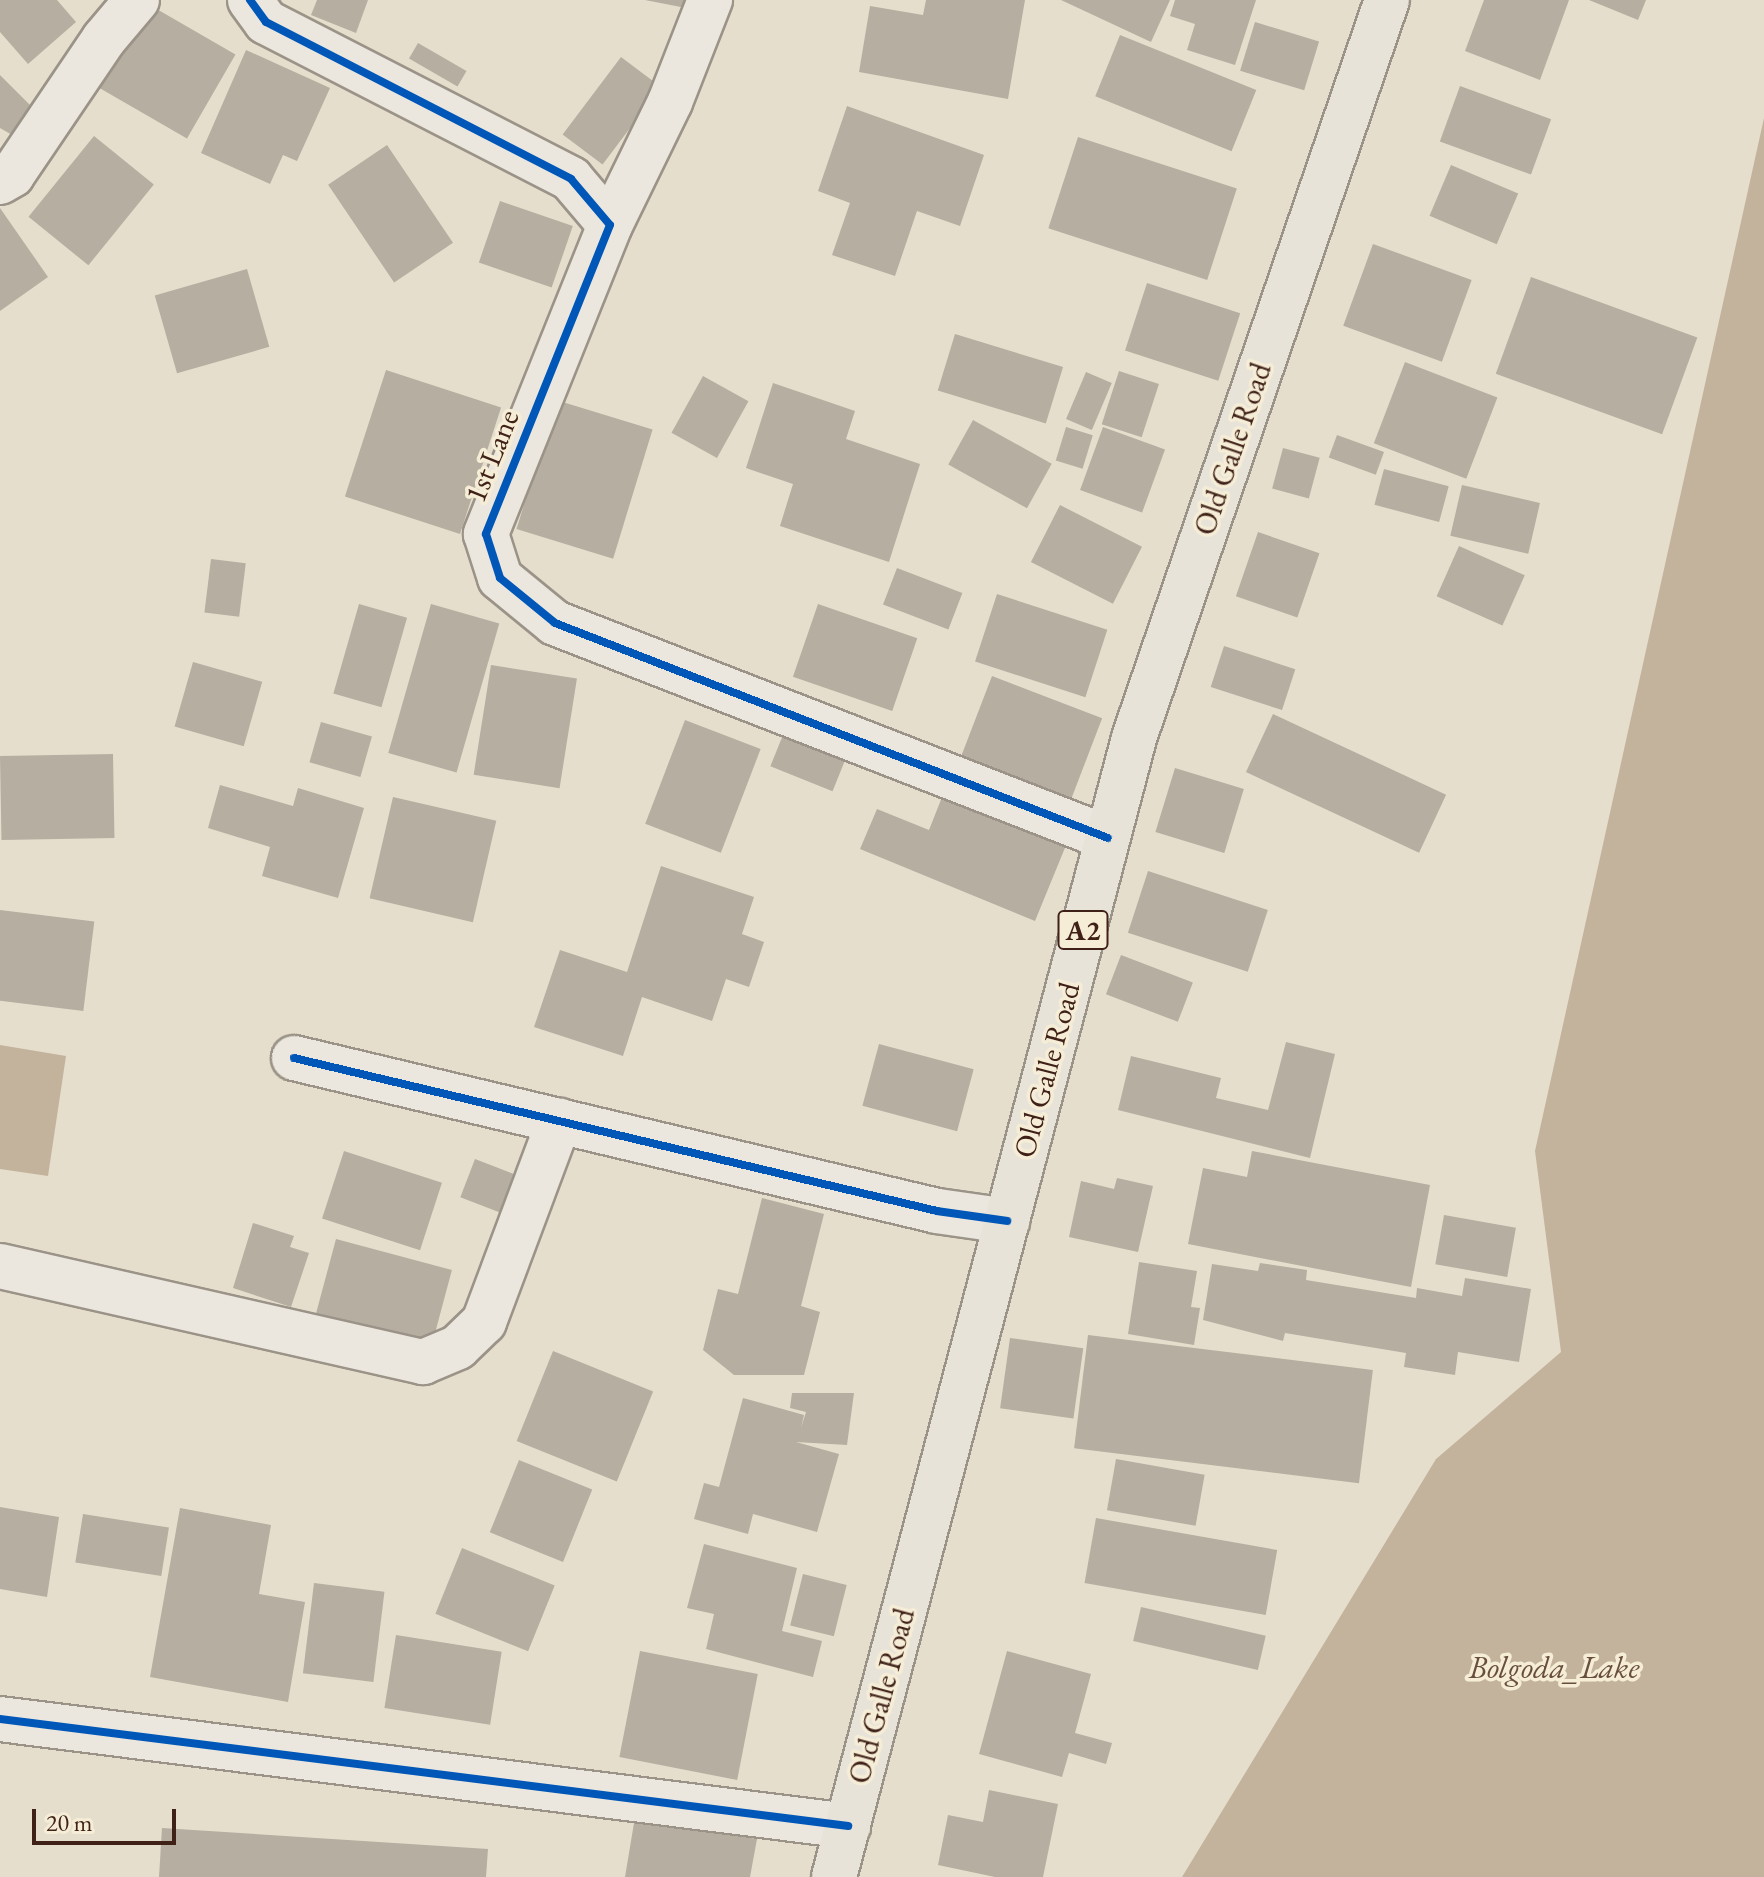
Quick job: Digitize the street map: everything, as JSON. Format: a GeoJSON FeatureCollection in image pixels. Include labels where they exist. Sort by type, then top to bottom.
{"type":"FeatureCollection","features":[{"type":"Feature","properties":{"kind":"highway","name":"Old Galle Road"},"geometry":{"type":"LineString","coordinates":[[834,1877],[1134,738],[1387,0]]}},
{"type":"Feature","properties":{"kind":"street"},"geometry":{"type":"LineString","coordinates":[[0,182],[12,175],[104,39],[137,0]]}},
{"type":"Feature","properties":{"kind":"street"},"geometry":{"type":"LineString","coordinates":[[250,0],[266,22],[571,179],[610,225]]}},
{"type":"Feature","properties":{"kind":"street","name":"1st Lane"},"geometry":{"type":"LineString","coordinates":[[710,0],[670,102],[610,225],[486,534],[500,578],[555,623],[1108,838]]}},
{"type":"Feature","properties":{"kind":"street"},"geometry":{"type":"LineString","coordinates":[[294,1058],[937,1211],[1007,1221]]}},
{"type":"Feature","properties":{"kind":"street"},"geometry":{"type":"LineString","coordinates":[[0,1266],[423,1362],[458,1347],[484,1322],[559,1121]]}},
{"type":"Feature","properties":{"kind":"street"},"geometry":{"type":"LineString","coordinates":[[0,1719],[848,1826]]}},
{"type":"Feature","properties":{"kind":"water","name":"Bolgoda_Lake"},"geometry":{"type":"Polygon","coordinates":[[[1764,118],[1764,1877],[1182,1877],[1436,1459],[1561,1352],[1535,1151],[1764,118]]]}},
{"type":"Feature","properties":{"kind":"water"},"geometry":{"type":"Polygon","coordinates":[[[0,1045],[66,1056],[48,1176],[0,1169],[0,1045]]]}},
{"type":"Feature","properties":{"kind":"building"},"geometry":{"type":"Polygon","coordinates":[[[0,0],[57,0],[76,22],[28,64],[0,32],[0,0]]]}},
{"type":"Feature","properties":{"kind":"building"},"geometry":{"type":"Polygon","coordinates":[[[317,0],[368,0],[356,33],[311,15],[317,0]]]}},
{"type":"Feature","properties":{"kind":"building"},"geometry":{"type":"Polygon","coordinates":[[[645,0],[687,0],[686,8],[645,0]]]}},
{"type":"Feature","properties":{"kind":"building"},"geometry":{"type":"Polygon","coordinates":[[[926,0],[1025,0],[1008,99],[859,72],[870,6],[923,15],[926,0]]]}},
{"type":"Feature","properties":{"kind":"building"},"geometry":{"type":"Polygon","coordinates":[[[1061,0],[1170,0],[1151,42],[1061,0]]]}},
{"type":"Feature","properties":{"kind":"building"},"geometry":{"type":"Polygon","coordinates":[[[1175,0],[1256,0],[1235,65],[1187,50],[1195,24],[1170,16],[1175,0]]]}},
{"type":"Feature","properties":{"kind":"building"},"geometry":{"type":"Polygon","coordinates":[[[1484,0],[1569,0],[1540,80],[1465,51],[1484,0]]]}},
{"type":"Feature","properties":{"kind":"building"},"geometry":{"type":"Polygon","coordinates":[[[1589,0],[1646,0],[1638,20],[1589,0]]]}},
{"type":"Feature","properties":{"kind":"building"},"geometry":{"type":"Polygon","coordinates":[[[148,4],[235,54],[187,139],[100,88],[148,4]]]}},
{"type":"Feature","properties":{"kind":"building"},"geometry":{"type":"Polygon","coordinates":[[[1255,22],[1319,42],[1304,90],[1240,71],[1255,22]]]}},
{"type":"Feature","properties":{"kind":"building"},"geometry":{"type":"Polygon","coordinates":[[[1120,35],[1256,90],[1232,151],[1095,96],[1120,35]]]}},
{"type":"Feature","properties":{"kind":"building"},"geometry":{"type":"Polygon","coordinates":[[[418,43],[466,71],[457,87],[409,59],[418,43]]]}},
{"type":"Feature","properties":{"kind":"building"},"geometry":{"type":"Polygon","coordinates":[[[246,50],[330,88],[297,161],[283,155],[270,184],[201,153],[246,50]]]}},
{"type":"Feature","properties":{"kind":"building"},"geometry":{"type":"Polygon","coordinates":[[[621,57],[661,87],[603,165],[563,134],[621,57]]]}},
{"type":"Feature","properties":{"kind":"building"},"geometry":{"type":"Polygon","coordinates":[[[0,75],[38,113],[14,136],[0,128],[0,75]]]}},
{"type":"Feature","properties":{"kind":"building"},"geometry":{"type":"Polygon","coordinates":[[[1460,86],[1551,119],[1531,175],[1440,141],[1460,86]]]}},
{"type":"Feature","properties":{"kind":"building"},"geometry":{"type":"Polygon","coordinates":[[[847,106],[984,155],[960,226],[917,211],[895,276],[832,255],[850,203],[818,191],[847,106]]]}},
{"type":"Feature","properties":{"kind":"building"},"geometry":{"type":"Polygon","coordinates":[[[94,136],[154,184],[88,265],[29,217],[94,136]]]}},
{"type":"Feature","properties":{"kind":"building"},"geometry":{"type":"Polygon","coordinates":[[[1078,137],[1237,189],[1207,280],[1048,228],[1078,137]]]}},
{"type":"Feature","properties":{"kind":"building"},"geometry":{"type":"Polygon","coordinates":[[[387,145],[453,243],[394,283],[328,185],[387,145]]]}},
{"type":"Feature","properties":{"kind":"building"},"geometry":{"type":"Polygon","coordinates":[[[1451,165],[1518,194],[1497,244],[1430,216],[1451,165]]]}},
{"type":"Feature","properties":{"kind":"building"},"geometry":{"type":"Polygon","coordinates":[[[500,201],[573,226],[552,288],[479,262],[500,201]]]}},
{"type":"Feature","properties":{"kind":"building"},"geometry":{"type":"Polygon","coordinates":[[[0,208],[48,277],[0,311],[0,208]]]}},
{"type":"Feature","properties":{"kind":"building"},"geometry":{"type":"Polygon","coordinates":[[[1373,244],[1472,280],[1442,362],[1343,326],[1373,244]]]}},
{"type":"Feature","properties":{"kind":"building"},"geometry":{"type":"Polygon","coordinates":[[[247,269],[269,347],[177,373],[155,295],[247,269]]]}},
{"type":"Feature","properties":{"kind":"building"},"geometry":{"type":"Polygon","coordinates":[[[1531,277],[1697,338],[1662,434],[1496,374],[1531,277]]]}},
{"type":"Feature","properties":{"kind":"building"},"geometry":{"type":"Polygon","coordinates":[[[1147,283],[1240,313],[1218,381],[1125,351],[1147,283]]]}},
{"type":"Feature","properties":{"kind":"building"},"geometry":{"type":"Polygon","coordinates":[[[955,334],[1063,367],[1046,423],[938,390],[955,334]]]}},
{"type":"Feature","properties":{"kind":"building"},"geometry":{"type":"Polygon","coordinates":[[[1405,362],[1497,397],[1466,479],[1374,443],[1405,362]]]}},
{"type":"Feature","properties":{"kind":"building"},"geometry":{"type":"Polygon","coordinates":[[[386,370],[501,407],[460,534],[345,496],[386,370]]]}},
{"type":"Feature","properties":{"kind":"building"},"geometry":{"type":"Polygon","coordinates":[[[1119,371],[1159,384],[1142,437],[1102,424],[1119,371]]]}},
{"type":"Feature","properties":{"kind":"building"},"geometry":{"type":"Polygon","coordinates":[[[1086,372],[1112,383],[1092,430],[1066,419],[1086,372]]]}},
{"type":"Feature","properties":{"kind":"building"},"geometry":{"type":"Polygon","coordinates":[[[703,376],[748,401],[717,458],[671,433],[703,376]]]}},
{"type":"Feature","properties":{"kind":"building"},"geometry":{"type":"Polygon","coordinates":[[[773,383],[855,411],[846,439],[920,464],[889,562],[780,526],[793,484],[746,468],[773,383]]]}},
{"type":"Feature","properties":{"kind":"building"},"geometry":{"type":"Polygon","coordinates":[[[556,400],[653,430],[613,559],[517,529],[556,400]]]}},
{"type":"Feature","properties":{"kind":"building"},"geometry":{"type":"Polygon","coordinates":[[[973,420],[1052,464],[1027,508],[948,465],[973,420]]]}},
{"type":"Feature","properties":{"kind":"building"},"geometry":{"type":"Polygon","coordinates":[[[1066,427],[1093,435],[1083,469],[1056,460],[1066,427]]]}},
{"type":"Feature","properties":{"kind":"building"},"geometry":{"type":"Polygon","coordinates":[[[1103,427],[1165,450],[1142,513],[1080,490],[1103,427]]]}},
{"type":"Feature","properties":{"kind":"building"},"geometry":{"type":"Polygon","coordinates":[[[1337,435],[1384,452],[1376,475],[1329,458],[1337,435]]]}},
{"type":"Feature","properties":{"kind":"building"},"geometry":{"type":"Polygon","coordinates":[[[1283,448],[1320,458],[1309,498],[1272,489],[1283,448]]]}},
{"type":"Feature","properties":{"kind":"building"},"geometry":{"type":"Polygon","coordinates":[[[1384,469],[1449,486],[1439,522],[1374,505],[1384,469]]]}},
{"type":"Feature","properties":{"kind":"building"},"geometry":{"type":"Polygon","coordinates":[[[1462,485],[1540,503],[1528,554],[1450,536],[1462,485]]]}},
{"type":"Feature","properties":{"kind":"building"},"geometry":{"type":"Polygon","coordinates":[[[1060,505],[1142,547],[1113,604],[1031,562],[1060,505]]]}},
{"type":"Feature","properties":{"kind":"building"},"geometry":{"type":"Polygon","coordinates":[[[1258,532],[1319,553],[1297,617],[1236,596],[1258,532]]]}},
{"type":"Feature","properties":{"kind":"building"},"geometry":{"type":"Polygon","coordinates":[[[1459,546],[1525,575],[1502,626],[1437,596],[1459,546]]]}},
{"type":"Feature","properties":{"kind":"building"},"geometry":{"type":"Polygon","coordinates":[[[211,559],[246,563],[239,617],[204,613],[211,559]]]}},
{"type":"Feature","properties":{"kind":"building"},"geometry":{"type":"Polygon","coordinates":[[[897,568],[962,593],[948,629],[883,604],[897,568]]]}},
{"type":"Feature","properties":{"kind":"building"},"geometry":{"type":"Polygon","coordinates":[[[997,594],[1107,630],[1085,697],[975,662],[997,594]]]}},
{"type":"Feature","properties":{"kind":"building"},"geometry":{"type":"Polygon","coordinates":[[[359,604],[407,618],[381,707],[333,693],[359,604]]]}},
{"type":"Feature","properties":{"kind":"building"},"geometry":{"type":"Polygon","coordinates":[[[431,604],[499,624],[457,773],[388,753],[431,604]]]}},
{"type":"Feature","properties":{"kind":"building"},"geometry":{"type":"Polygon","coordinates":[[[818,604],[917,638],[892,711],[793,677],[818,604]]]}},
{"type":"Feature","properties":{"kind":"building"},"geometry":{"type":"Polygon","coordinates":[[[1224,646],[1295,669],[1282,710],[1211,687],[1224,646]]]}},
{"type":"Feature","properties":{"kind":"building"},"geometry":{"type":"Polygon","coordinates":[[[193,662],[262,682],[244,746],[175,726],[193,662]]]}},
{"type":"Feature","properties":{"kind":"building"},"geometry":{"type":"Polygon","coordinates":[[[491,665],[577,679],[560,788],[474,775],[491,665]]]}},
{"type":"Feature","properties":{"kind":"building"},"geometry":{"type":"Polygon","coordinates":[[[992,676],[1102,718],[1070,801],[960,759],[992,676]]]}},
{"type":"Feature","properties":{"kind":"building"},"geometry":{"type":"Polygon","coordinates":[[[1273,714],[1446,795],[1419,853],[1246,772],[1273,714]]]}},
{"type":"Feature","properties":{"kind":"building"},"geometry":{"type":"Polygon","coordinates":[[[685,720],[761,749],[721,853],[645,824],[685,720]]]}},
{"type":"Feature","properties":{"kind":"building"},"geometry":{"type":"Polygon","coordinates":[[[321,722],[372,737],[360,777],[309,762],[321,722]]]}},
{"type":"Feature","properties":{"kind":"building"},"geometry":{"type":"Polygon","coordinates":[[[785,730],[847,755],[833,791],[770,766],[785,730]]]}},
{"type":"Feature","properties":{"kind":"building"},"geometry":{"type":"Polygon","coordinates":[[[113,754],[114,838],[1,840],[0,756],[113,754]]]}},
{"type":"Feature","properties":{"kind":"building"},"geometry":{"type":"Polygon","coordinates":[[[1175,768],[1244,789],[1224,853],[1155,832],[1175,768]]]}},
{"type":"Feature","properties":{"kind":"building"},"geometry":{"type":"Polygon","coordinates":[[[220,785],[293,806],[298,788],[364,808],[338,898],[262,876],[270,847],[208,828],[220,785]]]}},
{"type":"Feature","properties":{"kind":"building"},"geometry":{"type":"Polygon","coordinates":[[[946,787],[1069,838],[1035,921],[860,849],[877,809],[929,830],[946,787]]]}},
{"type":"Feature","properties":{"kind":"building"},"geometry":{"type":"Polygon","coordinates":[[[393,797],[496,821],[473,922],[370,898],[393,797]]]}},
{"type":"Feature","properties":{"kind":"building"},"geometry":{"type":"Polygon","coordinates":[[[661,866],[754,897],[742,934],[764,942],[749,987],[726,979],[712,1021],[642,997],[623,1056],[534,1027],[560,950],[627,972],[661,866]]]}},
{"type":"Feature","properties":{"kind":"building"},"geometry":{"type":"Polygon","coordinates":[[[1148,871],[1268,910],[1248,972],[1128,933],[1148,871]]]}},
{"type":"Feature","properties":{"kind":"building"},"geometry":{"type":"Polygon","coordinates":[[[0,910],[94,922],[83,1011],[0,1001],[0,910]]]}},
{"type":"Feature","properties":{"kind":"building"},"geometry":{"type":"Polygon","coordinates":[[[1121,955],[1193,983],[1178,1022],[1106,994],[1121,955]]]}},
{"type":"Feature","properties":{"kind":"building"},"geometry":{"type":"Polygon","coordinates":[[[1286,1042],[1335,1054],[1310,1158],[1118,1110],[1131,1056],[1221,1078],[1216,1098],[1268,1110],[1286,1042]]]}},
{"type":"Feature","properties":{"kind":"building"},"geometry":{"type":"Polygon","coordinates":[[[879,1044],[974,1069],[957,1131],[862,1106],[879,1044]]]}},
{"type":"Feature","properties":{"kind":"building"},"geometry":{"type":"Polygon","coordinates":[[[344,1151],[442,1183],[420,1250],[322,1219],[344,1151]]]}},
{"type":"Feature","properties":{"kind":"building"},"geometry":{"type":"Polygon","coordinates":[[[1252,1151],[1430,1185],[1411,1287],[1188,1244],[1203,1168],[1247,1177],[1252,1151]]]}},
{"type":"Feature","properties":{"kind":"building"},"geometry":{"type":"Polygon","coordinates":[[[475,1159],[520,1176],[505,1214],[460,1197],[475,1159]]]}},
{"type":"Feature","properties":{"kind":"building"},"geometry":{"type":"Polygon","coordinates":[[[1117,1178],[1153,1186],[1138,1252],[1069,1237],[1081,1181],[1114,1189],[1117,1178]]]}},
{"type":"Feature","properties":{"kind":"building"},"geometry":{"type":"Polygon","coordinates":[[[762,1198],[824,1214],[801,1306],[820,1312],[804,1375],[734,1375],[703,1350],[718,1289],[738,1294],[762,1198]]]}},
{"type":"Feature","properties":{"kind":"building"},"geometry":{"type":"Polygon","coordinates":[[[1444,1215],[1516,1228],[1507,1277],[1435,1264],[1444,1215]]]}},
{"type":"Feature","properties":{"kind":"building"},"geometry":{"type":"Polygon","coordinates":[[[253,1223],[294,1236],[290,1247],[309,1253],[291,1307],[233,1288],[253,1223]]]}},
{"type":"Feature","properties":{"kind":"building"},"geometry":{"type":"Polygon","coordinates":[[[336,1239],[452,1270],[432,1345],[316,1314],[336,1239]]]}},
{"type":"Feature","properties":{"kind":"building"},"geometry":{"type":"Polygon","coordinates":[[[1139,1262],[1197,1271],[1191,1307],[1200,1308],[1194,1345],[1128,1334],[1139,1262]]]}},
{"type":"Feature","properties":{"kind":"building"},"geometry":{"type":"Polygon","coordinates":[[[1260,1263],[1307,1270],[1306,1280],[1416,1298],[1417,1288],[1462,1296],[1465,1278],[1531,1289],[1519,1362],[1458,1352],[1455,1375],[1404,1367],[1406,1353],[1285,1333],[1283,1341],[1203,1320],[1212,1264],[1258,1271],[1260,1263]]]}},
{"type":"Feature","properties":{"kind":"building"},"geometry":{"type":"Polygon","coordinates":[[[1088,1335],[1373,1370],[1359,1483],[1074,1448],[1088,1335]]]}},
{"type":"Feature","properties":{"kind":"building"},"geometry":{"type":"Polygon","coordinates":[[[1010,1338],[1083,1348],[1073,1419],[1000,1408],[1010,1338]]]}},
{"type":"Feature","properties":{"kind":"building"},"geometry":{"type":"Polygon","coordinates":[[[553,1351],[653,1391],[617,1481],[517,1441],[553,1351]]]}},
{"type":"Feature","properties":{"kind":"building"},"geometry":{"type":"Polygon","coordinates":[[[792,1393],[854,1393],[847,1445],[796,1442],[839,1454],[817,1532],[753,1514],[748,1534],[694,1519],[704,1483],[719,1487],[743,1398],[804,1415],[801,1428],[806,1412],[790,1408],[792,1393]]]}},
{"type":"Feature","properties":{"kind":"building"},"geometry":{"type":"Polygon","coordinates":[[[1116,1459],[1205,1475],[1196,1526],[1107,1510],[1116,1459]]]}},
{"type":"Feature","properties":{"kind":"building"},"geometry":{"type":"Polygon","coordinates":[[[519,1460],[592,1490],[563,1562],[490,1532],[519,1460]]]}},
{"type":"Feature","properties":{"kind":"building"},"geometry":{"type":"Polygon","coordinates":[[[0,1507],[59,1517],[47,1597],[0,1589],[0,1507]]]}},
{"type":"Feature","properties":{"kind":"building"},"geometry":{"type":"Polygon","coordinates":[[[180,1508],[271,1525],[259,1594],[305,1602],[288,1702],[150,1677],[180,1508]]]}},
{"type":"Feature","properties":{"kind":"building"},"geometry":{"type":"Polygon","coordinates":[[[83,1514],[169,1528],[161,1576],[75,1562],[83,1514]]]}},
{"type":"Feature","properties":{"kind":"building"},"geometry":{"type":"Polygon","coordinates":[[[1096,1518],[1277,1550],[1266,1615],[1085,1583],[1096,1518]]]}},
{"type":"Feature","properties":{"kind":"building"},"geometry":{"type":"Polygon","coordinates":[[[704,1544],[797,1568],[782,1631],[822,1641],[813,1677],[706,1649],[714,1614],[687,1608],[704,1544]]]}},
{"type":"Feature","properties":{"kind":"building"},"geometry":{"type":"Polygon","coordinates":[[[462,1548],[555,1585],[528,1651],[435,1614],[462,1548]]]}},
{"type":"Feature","properties":{"kind":"building"},"geometry":{"type":"Polygon","coordinates":[[[803,1574],[847,1585],[834,1636],[790,1625],[803,1574]]]}},
{"type":"Feature","properties":{"kind":"building"},"geometry":{"type":"Polygon","coordinates":[[[314,1583],[384,1592],[373,1682],[303,1673],[314,1583]]]}},
{"type":"Feature","properties":{"kind":"building"},"geometry":{"type":"Polygon","coordinates":[[[1141,1607],[1266,1636],[1258,1670],[1133,1641],[1141,1607]]]}},
{"type":"Feature","properties":{"kind":"building"},"geometry":{"type":"Polygon","coordinates":[[[396,1635],[502,1652],[490,1725],[384,1708],[396,1635]]]}},
{"type":"Feature","properties":{"kind":"building"},"geometry":{"type":"Polygon","coordinates":[[[640,1651],[758,1674],[737,1780],[619,1757],[640,1651]]]}},
{"type":"Feature","properties":{"kind":"building"},"geometry":{"type":"Polygon","coordinates":[[[1007,1651],[1091,1674],[1075,1733],[1112,1743],[1106,1764],[1069,1753],[1062,1777],[979,1754],[1007,1651]]]}},
{"type":"Feature","properties":{"kind":"building"},"geometry":{"type":"Polygon","coordinates":[[[989,1790],[1058,1804],[1043,1877],[995,1877],[938,1865],[948,1815],[983,1822],[989,1790]]]}},
{"type":"Feature","properties":{"kind":"building"},"geometry":{"type":"Polygon","coordinates":[[[635,1817],[757,1839],[750,1877],[625,1877],[635,1817]]]}},
{"type":"Feature","properties":{"kind":"building"},"geometry":{"type":"Polygon","coordinates":[[[162,1828],[488,1849],[486,1877],[159,1877],[162,1828]]]}},
{"type":"Feature","properties":{"kind":"cycle path"},"geometry":{"type":"LineString","coordinates":[[250,0],[266,22],[571,179],[610,225],[486,534],[500,578],[555,623],[1108,838]]}},
{"type":"Feature","properties":{"kind":"cycle path"},"geometry":{"type":"LineString","coordinates":[[294,1058],[937,1211],[1007,1221]]}},
{"type":"Feature","properties":{"kind":"cycle path"},"geometry":{"type":"LineString","coordinates":[[0,1719],[848,1826]]}}]}
